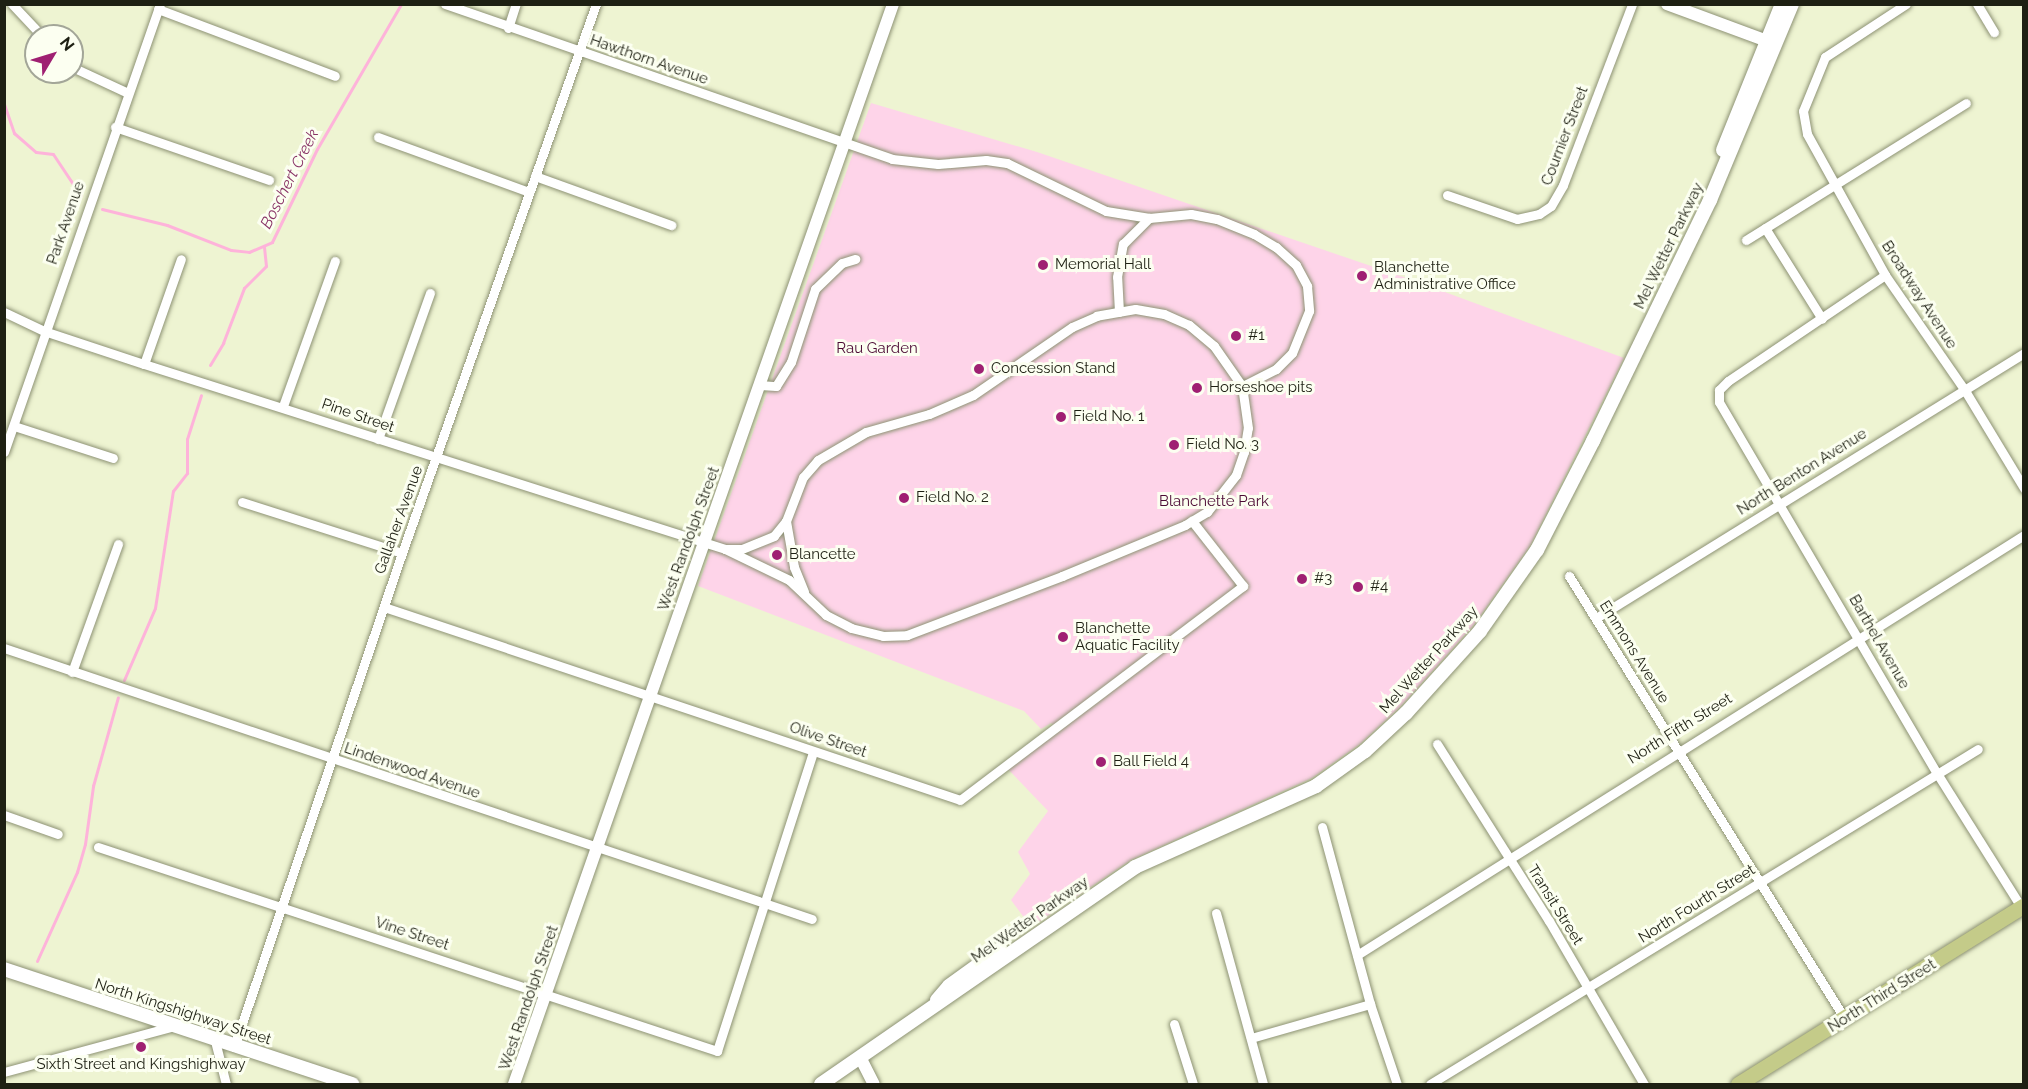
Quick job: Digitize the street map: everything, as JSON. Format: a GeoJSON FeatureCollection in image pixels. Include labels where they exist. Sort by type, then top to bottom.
{"type":"FeatureCollection","features":[{"type":"Feature","properties":{"kind":"main road","name":"Mel Wetter Parkway"},"geometry":{"type":"LineString","coordinates":[[1771,43],[1782,4]]}},
{"type":"Feature","properties":{"kind":"main road","name":"Mel Wetter Parkway"},"geometry":{"type":"LineString","coordinates":[[860,1057],[933,1003],[949,986],[1172,838],[1235,816],[1312,778],[1360,744],[1392,714],[1473,626],[1530,546],[1703,196],[1771,43],[1792,4]]}},
{"type":"Feature","properties":{"kind":"main road","name":"North Third Street"},"geometry":{"type":"LineString","coordinates":[[1738,1084],[2022,906]]}},
{"type":"Feature","properties":{"kind":"main road","name":"North Kingshighway Street"},"geometry":{"type":"LineString","coordinates":[[4,969],[171,1027],[352,1084]]}},
{"type":"Feature","properties":{"kind":"main road"},"geometry":{"type":"LineString","coordinates":[[821,1084],[860,1057]]}},
{"type":"Feature","properties":{"kind":"street"},"geometry":{"type":"LineString","coordinates":[[12,4],[31,24]]}},
{"type":"Feature","properties":{"kind":"street","name":"Hawthorn Avenue"},"geometry":{"type":"LineString","coordinates":[[445,4],[508,28],[892,159],[938,164],[986,160],[1007,163],[1106,210],[1149,219],[1191,214],[1216,219],[1276,247],[1296,265],[1307,285],[1309,311],[1301,337],[1276,369],[1242,386]]}},
{"type":"Feature","properties":{"kind":"street"},"geometry":{"type":"LineString","coordinates":[[508,28],[516,4]]}},
{"type":"Feature","properties":{"kind":"street","name":"Gallaher Avenue"},"geometry":{"type":"LineString","coordinates":[[234,1047],[334,760],[402,553],[581,52],[596,4]]}},
{"type":"Feature","properties":{"kind":"street","name":"West Randolph Street"},"geometry":{"type":"LineString","coordinates":[[514,1084],[893,4]]}},
{"type":"Feature","properties":{"kind":"street","name":"Cournier Street"},"geometry":{"type":"LineString","coordinates":[[1447,195],[1517,219],[1539,214],[1551,206],[1563,185],[1632,4]]}},
{"type":"Feature","properties":{"kind":"street"},"geometry":{"type":"LineString","coordinates":[[1667,4],[1771,43]]}},
{"type":"Feature","properties":{"kind":"street","name":"Broadway Avenue"},"geometry":{"type":"LineString","coordinates":[[1906,4],[1826,57],[1803,111],[1807,134],[1886,275],[1964,389],[2024,488]]}},
{"type":"Feature","properties":{"kind":"street"},"geometry":{"type":"LineString","coordinates":[[1977,4],[1994,32]]}},
{"type":"Feature","properties":{"kind":"street"},"geometry":{"type":"LineString","coordinates":[[159,7],[335,76]]}},
{"type":"Feature","properties":{"kind":"street","name":"Park Avenue"},"geometry":{"type":"LineString","coordinates":[[4,452],[115,127],[159,7]]}},
{"type":"Feature","properties":{"kind":"street"},"geometry":{"type":"LineString","coordinates":[[84,73],[128,93]]}},
{"type":"Feature","properties":{"kind":"street"},"geometry":{"type":"LineString","coordinates":[[1746,240],[1966,103]]}},
{"type":"Feature","properties":{"kind":"street"},"geometry":{"type":"LineString","coordinates":[[115,127],[269,180]]}},
{"type":"Feature","properties":{"kind":"street"},"geometry":{"type":"LineString","coordinates":[[378,137],[530,192]]}},
{"type":"Feature","properties":{"kind":"street"},"geometry":{"type":"LineString","coordinates":[[535,176],[671,225]]}},
{"type":"Feature","properties":{"kind":"street"},"geometry":{"type":"LineString","coordinates":[[1119,312],[1117,277],[1123,244],[1149,219]]}},
{"type":"Feature","properties":{"kind":"street"},"geometry":{"type":"LineString","coordinates":[[1765,228],[1822,319],[1886,275]]}},
{"type":"Feature","properties":{"kind":"street"},"geometry":{"type":"LineString","coordinates":[[144,364],[181,259]]}},
{"type":"Feature","properties":{"kind":"street"},"geometry":{"type":"LineString","coordinates":[[760,386],[776,386],[791,362],[815,290],[842,263],[855,259]]}},
{"type":"Feature","properties":{"kind":"street"},"geometry":{"type":"LineString","coordinates":[[282,406],[335,261]]}},
{"type":"Feature","properties":{"kind":"street"},"geometry":{"type":"LineString","coordinates":[[378,440],[430,293]]}},
{"type":"Feature","properties":{"kind":"street"},"geometry":{"type":"LineString","coordinates":[[725,549],[741,549],[774,536],[786,520],[803,477],[839,445],[866,432],[954,405],[1072,327],[1119,312],[1135,309],[1164,314],[1189,325],[1214,346],[1242,386],[1248,428],[1236,475],[1207,512],[1192,521],[1062,576],[907,635],[883,636],[851,628],[826,615],[804,592],[794,567],[786,520]]}},
{"type":"Feature","properties":{"kind":"street","name":"Pine Street"},"geometry":{"type":"LineString","coordinates":[[4,312],[44,331],[144,364],[282,406],[378,440],[438,456],[704,540],[804,592]]}},
{"type":"Feature","properties":{"kind":"street","name":"Barthel Avenue"},"geometry":{"type":"LineString","coordinates":[[1822,319],[1719,390],[1719,402],[1777,505],[1859,637],[1938,775],[2022,906]]}},
{"type":"Feature","properties":{"kind":"street","name":"North Benton Avenue"},"geometry":{"type":"LineString","coordinates":[[1596,618],[2024,353]]}},
{"type":"Feature","properties":{"kind":"street"},"geometry":{"type":"LineString","coordinates":[[14,426],[113,458]]}},
{"type":"Feature","properties":{"kind":"street"},"geometry":{"type":"LineString","coordinates":[[242,502],[402,553]]}},
{"type":"Feature","properties":{"kind":"street","name":"Olive Street"},"geometry":{"type":"LineString","coordinates":[[384,608],[649,694],[813,752],[960,800],[1006,767],[1068,715],[1243,586],[1192,521]]}},
{"type":"Feature","properties":{"kind":"street","name":"North Fifth Street"},"geometry":{"type":"LineString","coordinates":[[1358,956],[1677,750],[2024,535]]}},
{"type":"Feature","properties":{"kind":"street"},"geometry":{"type":"LineString","coordinates":[[72,672],[118,544]]}},
{"type":"Feature","properties":{"kind":"street","name":"Emmons Avenue"},"geometry":{"type":"LineString","coordinates":[[1569,576],[1845,1019]]}},
{"type":"Feature","properties":{"kind":"street","name":"Lindenwood Avenue"},"geometry":{"type":"LineString","coordinates":[[4,648],[812,918]]}},
{"type":"Feature","properties":{"kind":"street","name":"Transit Street"},"geometry":{"type":"LineString","coordinates":[[1437,744],[1589,988],[1644,1084]]}},
{"type":"Feature","properties":{"kind":"street","name":"North Fourth Street"},"geometry":{"type":"LineString","coordinates":[[1430,1084],[1978,749]]}},
{"type":"Feature","properties":{"kind":"street"},"geometry":{"type":"LineString","coordinates":[[762,902],[813,752]]}},
{"type":"Feature","properties":{"kind":"street"},"geometry":{"type":"LineString","coordinates":[[4,815],[58,834]]}},
{"type":"Feature","properties":{"kind":"street"},"geometry":{"type":"LineString","coordinates":[[1322,827],[1370,1004],[1397,1084]]}},
{"type":"Feature","properties":{"kind":"street","name":"Vine Street"},"geometry":{"type":"LineString","coordinates":[[98,847],[717,1051],[762,902]]}},
{"type":"Feature","properties":{"kind":"street"},"geometry":{"type":"LineString","coordinates":[[1215,913],[1263,1084]]}},
{"type":"Feature","properties":{"kind":"street"},"geometry":{"type":"LineString","coordinates":[[1251,1038],[1370,1004]]}},
{"type":"Feature","properties":{"kind":"street"},"geometry":{"type":"LineString","coordinates":[[1174,1024],[1193,1084]]}},
{"type":"Feature","properties":{"kind":"street"},"geometry":{"type":"LineString","coordinates":[[4,1072],[171,1027]]}},
{"type":"Feature","properties":{"kind":"street"},"geometry":{"type":"LineString","coordinates":[[215,1041],[226,1084]]}},
{"type":"Feature","properties":{"kind":"street"},"geometry":{"type":"LineString","coordinates":[[860,1057],[874,1084]]}},
{"type":"Feature","properties":{"kind":"green space","name":"Blanchette Park"},"geometry":{"type":"Polygon","coordinates":[[[871,103],[1037,152],[1415,281],[1624,358],[1530,546],[1473,626],[1400,707],[1360,744],[1312,778],[1131,860],[1031,927],[1011,900],[1030,874],[1018,852],[1048,811],[1006,767],[1057,727],[1051,723],[1041,729],[1024,711],[698,586],[871,103]]]}},
{"type":"Feature","properties":{"kind":"waterway","name":"Boschert Creek"},"geometry":{"type":"LineString","coordinates":[[102,209],[167,225],[231,250],[249,252],[272,242],[317,149],[401,4]]}},
{"type":"Feature","properties":{"kind":"waterway","name":"Boschert Creek"},"geometry":{"type":"LineString","coordinates":[[4,104],[14,133],[36,152],[53,154],[81,196]]}},
{"type":"Feature","properties":{"kind":"waterway"},"geometry":{"type":"LineString","coordinates":[[210,365],[223,343],[244,288],[266,266],[264,247]]}},
{"type":"Feature","properties":{"kind":"waterway"},"geometry":{"type":"LineString","coordinates":[[124,680],[155,608],[173,491],[187,473],[187,439],[201,395]]}},
{"type":"Feature","properties":{"kind":"waterway"},"geometry":{"type":"LineString","coordinates":[[37,961],[77,872],[85,844],[93,786],[118,697]]}},
{"type":"Feature","properties":{"kind":"place","name":"Memorial Hall"},"geometry":{"type":"Point","coordinates":[1043,265]}},
{"type":"Feature","properties":{"kind":"place","name":"Blanchette Administrative Office"},"geometry":{"type":"Point","coordinates":[1362,276]}},
{"type":"Feature","properties":{"kind":"place","name":"#1"},"geometry":{"type":"Point","coordinates":[1236,336]}},
{"type":"Feature","properties":{"kind":"place","name":"Concession Stand"},"geometry":{"type":"Point","coordinates":[979,369]}},
{"type":"Feature","properties":{"kind":"place","name":"Horseshoe pits"},"geometry":{"type":"Point","coordinates":[1197,388]}},
{"type":"Feature","properties":{"kind":"place","name":"Field No. 1"},"geometry":{"type":"Point","coordinates":[1061,417]}},
{"type":"Feature","properties":{"kind":"place","name":"Field No. 3"},"geometry":{"type":"Point","coordinates":[1174,445]}},
{"type":"Feature","properties":{"kind":"place","name":"Field No. 2"},"geometry":{"type":"Point","coordinates":[904,498]}},
{"type":"Feature","properties":{"kind":"place","name":"Blancette"},"geometry":{"type":"Point","coordinates":[777,555]}},
{"type":"Feature","properties":{"kind":"place","name":"#3"},"geometry":{"type":"Point","coordinates":[1302,579]}},
{"type":"Feature","properties":{"kind":"place","name":"#4"},"geometry":{"type":"Point","coordinates":[1358,587]}},
{"type":"Feature","properties":{"kind":"place","name":"Blanchette Aquatic Facility"},"geometry":{"type":"Point","coordinates":[1063,637]}},
{"type":"Feature","properties":{"kind":"place","name":"Ball Field 4"},"geometry":{"type":"Point","coordinates":[1101,762]}},
{"type":"Feature","properties":{"kind":"place","name":"Sixth Street and Kingshighway"},"geometry":{"type":"Point","coordinates":[141,1047]}},
{"type":"Feature","properties":{"kind":"park label","name":"Rau Garden"},"geometry":{"type":"Point","coordinates":[877,349]}}]}
